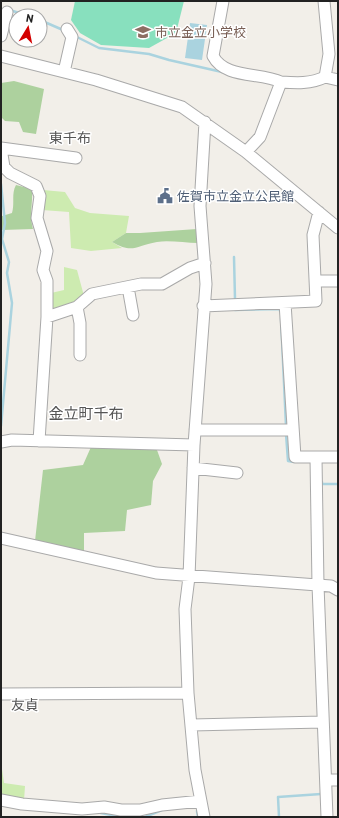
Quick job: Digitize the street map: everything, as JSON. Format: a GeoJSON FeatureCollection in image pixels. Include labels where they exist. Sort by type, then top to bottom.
{"type":"FeatureCollection","features":[{"type":"Feature","properties":{"kind":"street"},"geometry":{"type":"LineString","coordinates":[[223,1],[213,56],[217,62],[226,69],[281,82],[298,83],[318,80],[325,77],[338,80]]}},
{"type":"Feature","properties":{"kind":"street"},"geometry":{"type":"LineString","coordinates":[[324,1],[329,54],[325,77]]}},
{"type":"Feature","properties":{"kind":"street"},"geometry":{"type":"LineString","coordinates":[[1,36],[7,12]]}},
{"type":"Feature","properties":{"kind":"street"},"geometry":{"type":"LineString","coordinates":[[64,72],[70,33]]}},
{"type":"Feature","properties":{"kind":"street"},"geometry":{"type":"LineString","coordinates":[[1,56],[64,72],[182,107],[246,152],[338,228]]}},
{"type":"Feature","properties":{"kind":"street"},"geometry":{"type":"LineString","coordinates":[[246,152],[260,137],[281,82]]}},
{"type":"Feature","properties":{"kind":"street"},"geometry":{"type":"LineString","coordinates":[[204,817],[196,770],[188,693],[185,609],[189,577],[194,445],[204,306],[205,263],[200,206],[205,122]]}},
{"type":"Feature","properties":{"kind":"street"},"geometry":{"type":"LineString","coordinates":[[39,441],[47,316],[47,281],[43,270],[47,251],[37,218],[40,196],[36,186],[10,173],[4,167],[1,148],[76,158]]}},
{"type":"Feature","properties":{"kind":"street"},"geometry":{"type":"LineString","coordinates":[[204,306],[316,301],[313,235],[319,212]]}},
{"type":"Feature","properties":{"kind":"street"},"geometry":{"type":"LineString","coordinates":[[47,316],[77,307],[92,294],[141,284],[162,284],[190,268],[205,263]]}},
{"type":"Feature","properties":{"kind":"street"},"geometry":{"type":"LineString","coordinates":[[316,281],[338,281]]}},
{"type":"Feature","properties":{"kind":"street"},"geometry":{"type":"LineString","coordinates":[[128,287],[133,315]]}},
{"type":"Feature","properties":{"kind":"street"},"geometry":{"type":"LineString","coordinates":[[285,303],[292,430],[295,457],[338,457]]}},
{"type":"Feature","properties":{"kind":"street"},"geometry":{"type":"LineString","coordinates":[[77,307],[80,323],[80,354]]}},
{"type":"Feature","properties":{"kind":"street"},"geometry":{"type":"LineString","coordinates":[[196,430],[292,430]]}},
{"type":"Feature","properties":{"kind":"street"},"geometry":{"type":"LineString","coordinates":[[1,442],[12,440],[194,445]]}},
{"type":"Feature","properties":{"kind":"street"},"geometry":{"type":"LineString","coordinates":[[316,458],[318,581],[327,817]]}},
{"type":"Feature","properties":{"kind":"street"},"geometry":{"type":"LineString","coordinates":[[193,468],[237,473]]}},
{"type":"Feature","properties":{"kind":"street"},"geometry":{"type":"LineString","coordinates":[[1,538],[156,573],[189,577],[318,581],[338,590]]}},
{"type":"Feature","properties":{"kind":"street"},"geometry":{"type":"LineString","coordinates":[[1,694],[188,693]]}},
{"type":"Feature","properties":{"kind":"street"},"geometry":{"type":"LineString","coordinates":[[192,725],[323,722]]}},
{"type":"Feature","properties":{"kind":"street"},"geometry":{"type":"LineString","coordinates":[[326,780],[338,780]]}},
{"type":"Feature","properties":{"kind":"street"},"geometry":{"type":"LineString","coordinates":[[1,800],[22,804],[82,809],[104,807],[122,810],[140,810],[162,804],[202,801]]}},
{"type":"Feature","properties":{"kind":"green space","name":"市立金立小学校"},"geometry":{"type":"Polygon","coordinates":[[[75,1],[184,1],[176,33],[149,48],[101,45],[80,33],[71,20],[75,1]]]}},
{"type":"Feature","properties":{"kind":"green space"},"geometry":{"type":"Polygon","coordinates":[[[14,81],[44,89],[36,134],[23,132],[19,122],[5,121],[1,117],[1,83],[14,81]]]}},
{"type":"Feature","properties":{"kind":"green space"},"geometry":{"type":"Polygon","coordinates":[[[16,185],[32,189],[31,219],[33,229],[2,230],[2,216],[12,213],[16,185]]]}},
{"type":"Feature","properties":{"kind":"green space"},"geometry":{"type":"Polygon","coordinates":[[[43,190],[65,192],[75,208],[90,213],[129,216],[126,233],[112,242],[122,248],[91,251],[71,248],[69,212],[42,210],[43,190]]]}},
{"type":"Feature","properties":{"kind":"green space"},"geometry":{"type":"Polygon","coordinates":[[[197,229],[198,243],[162,241],[134,248],[125,248],[112,242],[126,233],[197,229]]]}},
{"type":"Feature","properties":{"kind":"green space"},"geometry":{"type":"Polygon","coordinates":[[[64,267],[77,270],[84,296],[63,309],[51,310],[51,293],[64,290],[64,267]]]}},
{"type":"Feature","properties":{"kind":"green space"},"geometry":{"type":"Polygon","coordinates":[[[91,447],[157,450],[162,464],[153,481],[151,505],[127,510],[125,531],[84,533],[84,552],[35,541],[43,470],[83,465],[91,447]]]}},
{"type":"Feature","properties":{"kind":"green space"},"geometry":{"type":"Polygon","coordinates":[[[1,762],[4,783],[25,786],[24,801],[1,796],[1,762]]]}},
{"type":"Feature","properties":{"kind":"water"},"geometry":{"type":"Polygon","coordinates":[[[190,23],[207,25],[202,60],[185,58],[190,23]]]}},
{"type":"Feature","properties":{"kind":"waterway"},"geometry":{"type":"LineString","coordinates":[[48,23],[63,30]]}},
{"type":"Feature","properties":{"kind":"waterway"},"geometry":{"type":"LineString","coordinates":[[75,36],[99,48],[149,54],[222,72]]}},
{"type":"Feature","properties":{"kind":"waterway"},"geometry":{"type":"LineString","coordinates":[[1,184],[5,223],[2,239],[9,262],[7,273],[12,303],[1,426]]}},
{"type":"Feature","properties":{"kind":"waterway"},"geometry":{"type":"LineString","coordinates":[[234,257],[235,299]]}},
{"type":"Feature","properties":{"kind":"waterway"},"geometry":{"type":"LineString","coordinates":[[235,310],[280,309],[280,311]]}},
{"type":"Feature","properties":{"kind":"waterway"},"geometry":{"type":"LineString","coordinates":[[281,318],[286,426]]}},
{"type":"Feature","properties":{"kind":"waterway"},"geometry":{"type":"LineString","coordinates":[[286,434],[288,461],[294,462]]}},
{"type":"Feature","properties":{"kind":"waterway"},"geometry":{"type":"LineString","coordinates":[[322,482],[322,484],[338,484]]}},
{"type":"Feature","properties":{"kind":"waterway"},"geometry":{"type":"LineString","coordinates":[[279,817],[278,797],[321,794]]}},
{"type":"Feature","properties":{"kind":"waterway"},"geometry":{"type":"LineString","coordinates":[[101,813],[116,816],[145,817],[162,810]]}},
{"type":"Feature","properties":{"kind":"waterway"},"geometry":{"type":"LineString","coordinates":[[197,811],[198,817]]}},
{"type":"Feature","properties":{"kind":"place","name":"市立金立小学校"},"geometry":{"type":"Point","coordinates":[143,32]}},
{"type":"Feature","properties":{"kind":"place","name":"佐賀市立金立公民館"},"geometry":{"type":"Point","coordinates":[165,196]}},
{"type":"Feature","properties":{"kind":"district","name":"東千布"},"geometry":{"type":"Point","coordinates":[70,138]}},
{"type":"Feature","properties":{"kind":"district","name":"金立町千布"},"geometry":{"type":"Point","coordinates":[86,414]}},
{"type":"Feature","properties":{"kind":"district","name":"友貞"},"geometry":{"type":"Point","coordinates":[25,705]}}]}
